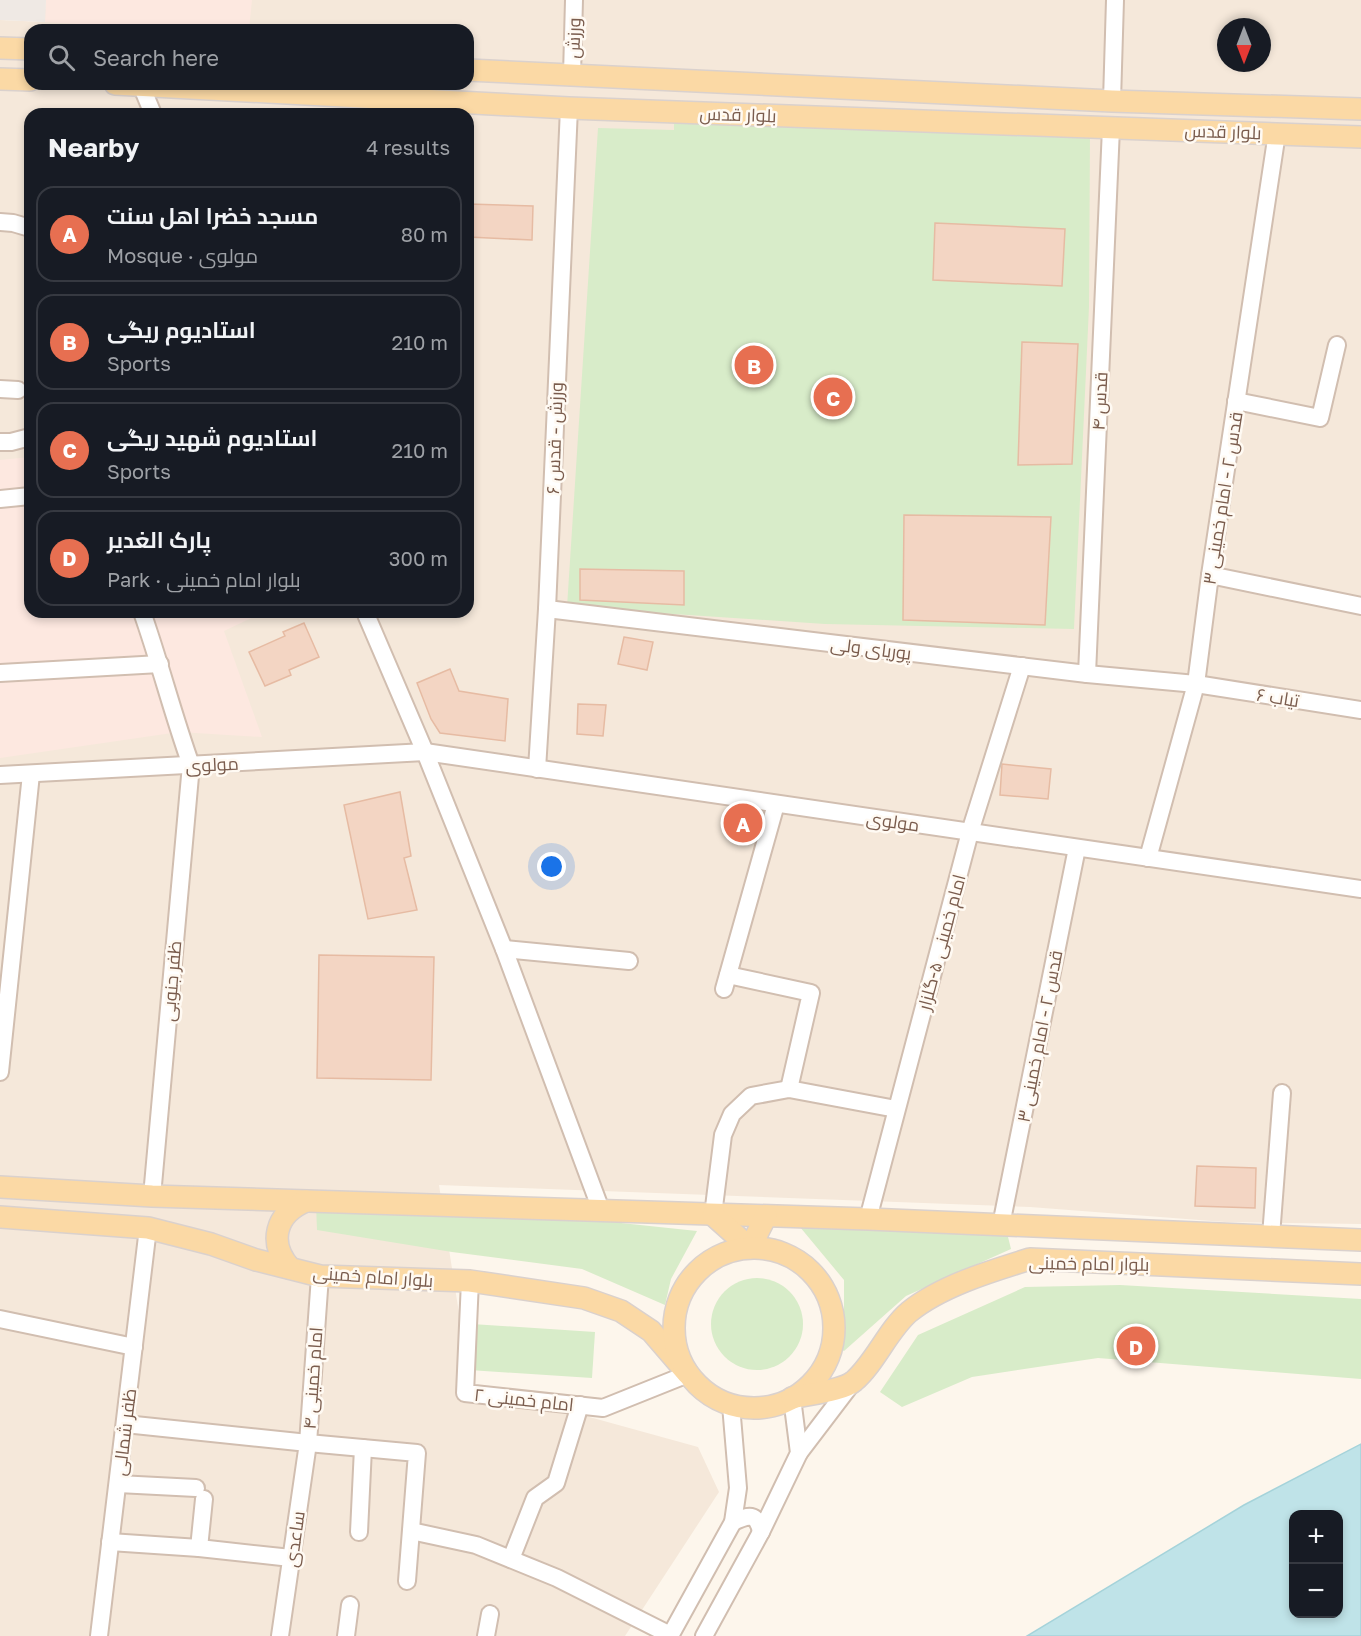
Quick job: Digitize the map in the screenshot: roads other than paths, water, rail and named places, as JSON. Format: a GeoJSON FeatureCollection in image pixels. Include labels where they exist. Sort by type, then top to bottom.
{"type":"FeatureCollection","features":[{"type":"Feature","properties":{"kind":"main road"},"geometry":{"type":"LineString","coordinates":[[0,48],[24,49]]}},
{"type":"Feature","properties":{"kind":"main road","name":"بلوار قدس"},"geometry":{"type":"LineString","coordinates":[[474,70],[1112,101],[1361,109]]}},
{"type":"Feature","properties":{"kind":"main road"},"geometry":{"type":"LineString","coordinates":[[568,108],[572,75]]}},
{"type":"Feature","properties":{"kind":"main road"},"geometry":{"type":"LineString","coordinates":[[0,79],[24,80]]}},
{"type":"Feature","properties":{"kind":"main road","name":"بلوار قدس"},"geometry":{"type":"LineString","coordinates":[[202,90],[420,108],[568,108],[1361,137]]}},
{"type":"Feature","properties":{"kind":"main road"},"geometry":{"type":"LineString","coordinates":[[1111,128],[1112,101]]}},
{"type":"Feature","properties":{"kind":"main road","name":"بلوار امام خمینی"},"geometry":{"type":"LineString","coordinates":[[0,1187],[152,1196],[868,1219],[1361,1240]]}},
{"type":"Feature","properties":{"kind":"main road"},"geometry":{"type":"LineString","coordinates":[[148,1228],[152,1196]]}},
{"type":"Feature","properties":{"kind":"main road"},"geometry":{"type":"LineString","coordinates":[[290,1268],[279,1252],[277,1232],[284,1216],[297,1204],[306,1201]]}},
{"type":"Feature","properties":{"kind":"main road"},"geometry":{"type":"LineString","coordinates":[[713,1215],[750,1248]]}},
{"type":"Feature","properties":{"kind":"main road"},"geometry":{"type":"LineString","coordinates":[[750,1248],[765,1216]]}},
{"type":"Feature","properties":{"kind":"main road","name":"بلوار امام خمینی"},"geometry":{"type":"LineString","coordinates":[[0,1217],[148,1228],[320,1276],[470,1281],[584,1298],[621,1311],[651,1331],[688,1374]]}},
{"type":"Feature","properties":{"kind":"main road"},"geometry":{"type":"LineString","coordinates":[[1030,1259],[1031,1226]]}},
{"type":"Feature","properties":{"kind":"main road"},"geometry":{"type":"LineString","coordinates":[[792,1398],[817,1378],[827,1360],[833,1341],[834,1321],[830,1301],[820,1283],[807,1268],[790,1256],[771,1250],[750,1248],[732,1251],[714,1258],[699,1270],[682,1293],[674,1320],[674,1339],[679,1357],[688,1374],[700,1387],[714,1398],[731,1405],[752,1408],[773,1406],[792,1398],[839,1388],[853,1382]]}},
{"type":"Feature","properties":{"kind":"main road","name":"بلوار امام خمینی"},"geometry":{"type":"LineString","coordinates":[[853,1382],[908,1313],[947,1289],[992,1270],[1030,1259],[1361,1274]]}},
{"type":"Feature","properties":{"kind":"street","name":"ورزش"},"geometry":{"type":"LineString","coordinates":[[572,75],[574,0]]}},
{"type":"Feature","properties":{"kind":"street"},"geometry":{"type":"LineString","coordinates":[[1112,101],[1115,0]]}},
{"type":"Feature","properties":{"kind":"street"},"geometry":{"type":"LineString","coordinates":[[143,90],[151,108]]}},
{"type":"Feature","properties":{"kind":"street","name":"ورزش - قدس ۶"},"geometry":{"type":"LineString","coordinates":[[537,769],[547,609],[568,108]]}},
{"type":"Feature","properties":{"kind":"street","name":"قدس ۴"},"geometry":{"type":"LineString","coordinates":[[1087,674],[1111,128]]}},
{"type":"Feature","properties":{"kind":"street","name":"قدس ۲ - امام خمینی ۳"},"geometry":{"type":"LineString","coordinates":[[1148,858],[1196,684],[1210,575],[1277,133]]}},
{"type":"Feature","properties":{"kind":"street"},"geometry":{"type":"LineString","coordinates":[[0,222],[24,226]]}},
{"type":"Feature","properties":{"kind":"street"},"geometry":{"type":"LineString","coordinates":[[1236,401],[1320,418],[1336,345]]}},
{"type":"Feature","properties":{"kind":"street"},"geometry":{"type":"LineString","coordinates":[[0,389],[18,390]]}},
{"type":"Feature","properties":{"kind":"street"},"geometry":{"type":"LineString","coordinates":[[0,442],[24,439]]}},
{"type":"Feature","properties":{"kind":"street"},"geometry":{"type":"LineString","coordinates":[[0,499],[24,497]]}},
{"type":"Feature","properties":{"kind":"street"},"geometry":{"type":"LineString","coordinates":[[1210,575],[1361,606]]}},
{"type":"Feature","properties":{"kind":"street","name":"پوریای ولی"},"geometry":{"type":"LineString","coordinates":[[547,609],[1087,674],[1196,684]]}},
{"type":"Feature","properties":{"kind":"street"},"geometry":{"type":"LineString","coordinates":[[144,618],[191,765]]}},
{"type":"Feature","properties":{"kind":"street"},"geometry":{"type":"LineString","coordinates":[[368,618],[425,752],[504,949],[601,1210]]}},
{"type":"Feature","properties":{"kind":"street"},"geometry":{"type":"LineString","coordinates":[[0,673],[160,663]]}},
{"type":"Feature","properties":{"kind":"street","name":"امام خمینی ۵-گلزار"},"geometry":{"type":"LineString","coordinates":[[868,1219],[970,832],[1022,666]]}},
{"type":"Feature","properties":{"kind":"street","name":"تیاب ۶"},"geometry":{"type":"LineString","coordinates":[[1196,684],[1361,710]]}},
{"type":"Feature","properties":{"kind":"street","name":"مولوی"},"geometry":{"type":"LineString","coordinates":[[0,775],[425,752],[1361,889]]}},
{"type":"Feature","properties":{"kind":"street","name":"ظفر جنوبی"},"geometry":{"type":"LineString","coordinates":[[152,1196],[191,765]]}},
{"type":"Feature","properties":{"kind":"street"},"geometry":{"type":"LineString","coordinates":[[0,1072],[31,774]]}},
{"type":"Feature","properties":{"kind":"street"},"geometry":{"type":"LineString","coordinates":[[776,804],[726,982],[811,993],[789,1089]]}},
{"type":"Feature","properties":{"kind":"street","name":"قدس ۲ - امام خمینی ۳"},"geometry":{"type":"LineString","coordinates":[[1001,1225],[1077,848]]}},
{"type":"Feature","properties":{"kind":"street"},"geometry":{"type":"LineString","coordinates":[[504,949],[629,961]]}},
{"type":"Feature","properties":{"kind":"street"},"geometry":{"type":"LineString","coordinates":[[713,1215],[723,1135],[732,1114],[751,1096],[789,1089],[896,1109]]}},
{"type":"Feature","properties":{"kind":"street"},"geometry":{"type":"LineString","coordinates":[[1271,1236],[1282,1093]]}},
{"type":"Feature","properties":{"kind":"street","name":"ظفر شمالی"},"geometry":{"type":"LineString","coordinates":[[99,1636],[148,1228]]}},
{"type":"Feature","properties":{"kind":"street","name":"امام خمینی ۴"},"geometry":{"type":"LineString","coordinates":[[320,1276],[308,1443],[417,1454],[411,1531]]}},
{"type":"Feature","properties":{"kind":"street","name":"امام خمینی ۲"},"geometry":{"type":"LineString","coordinates":[[470,1281],[465,1393],[603,1408],[688,1374]]}},
{"type":"Feature","properties":{"kind":"street"},"geometry":{"type":"LineString","coordinates":[[0,1319],[134,1347]]}},
{"type":"Feature","properties":{"kind":"street"},"geometry":{"type":"LineString","coordinates":[[704,1636],[761,1532],[799,1453],[853,1382]]}},
{"type":"Feature","properties":{"kind":"street"},"geometry":{"type":"LineString","coordinates":[[792,1398],[799,1453]]}},
{"type":"Feature","properties":{"kind":"street"},"geometry":{"type":"LineString","coordinates":[[511,1559],[535,1498],[556,1483],[580,1405]]}},
{"type":"Feature","properties":{"kind":"street"},"geometry":{"type":"LineString","coordinates":[[407,1581],[411,1531],[476,1545],[511,1559],[557,1578],[670,1636],[733,1522],[738,1488],[731,1405]]}},
{"type":"Feature","properties":{"kind":"street"},"geometry":{"type":"LineString","coordinates":[[125,1424],[308,1443]]}},
{"type":"Feature","properties":{"kind":"street","name":"ساعدی"},"geometry":{"type":"LineString","coordinates":[[280,1636],[308,1443]]}},
{"type":"Feature","properties":{"kind":"street"},"geometry":{"type":"LineString","coordinates":[[358,1532],[363,1448]]}},
{"type":"Feature","properties":{"kind":"street"},"geometry":{"type":"LineString","coordinates":[[118,1484],[200,1494],[199,1548]]}},
{"type":"Feature","properties":{"kind":"street"},"geometry":{"type":"LineString","coordinates":[[733,1522],[747,1516],[754,1517],[759,1522],[761,1532]]}},
{"type":"Feature","properties":{"kind":"street"},"geometry":{"type":"LineString","coordinates":[[110,1542],[199,1548],[291,1558]]}},
{"type":"Feature","properties":{"kind":"street"},"geometry":{"type":"LineString","coordinates":[[346,1636],[350,1605]]}},
{"type":"Feature","properties":{"kind":"street"},"geometry":{"type":"LineString","coordinates":[[486,1636],[490,1614]]}},
{"type":"Feature","properties":{"kind":"water"},"geometry":{"type":"Polygon","coordinates":[[[1361,1444],[1361,1636],[1027,1636],[1244,1505],[1361,1444]]]}},
{"type":"Feature","properties":{"kind":"place","name":"استادیوم ریگی"},"geometry":{"type":"Point","coordinates":[754,365]}},
{"type":"Feature","properties":{"kind":"place","name":"استادیوم شهید ریگی"},"geometry":{"type":"Point","coordinates":[833,397]}},
{"type":"Feature","properties":{"kind":"place","name":"مسجد خضرا اهل سنت"},"geometry":{"type":"Point","coordinates":[743,823]}},
{"type":"Feature","properties":{"kind":"place","name":"پارک الغدیر"},"geometry":{"type":"Point","coordinates":[1136,1346]}}]}
